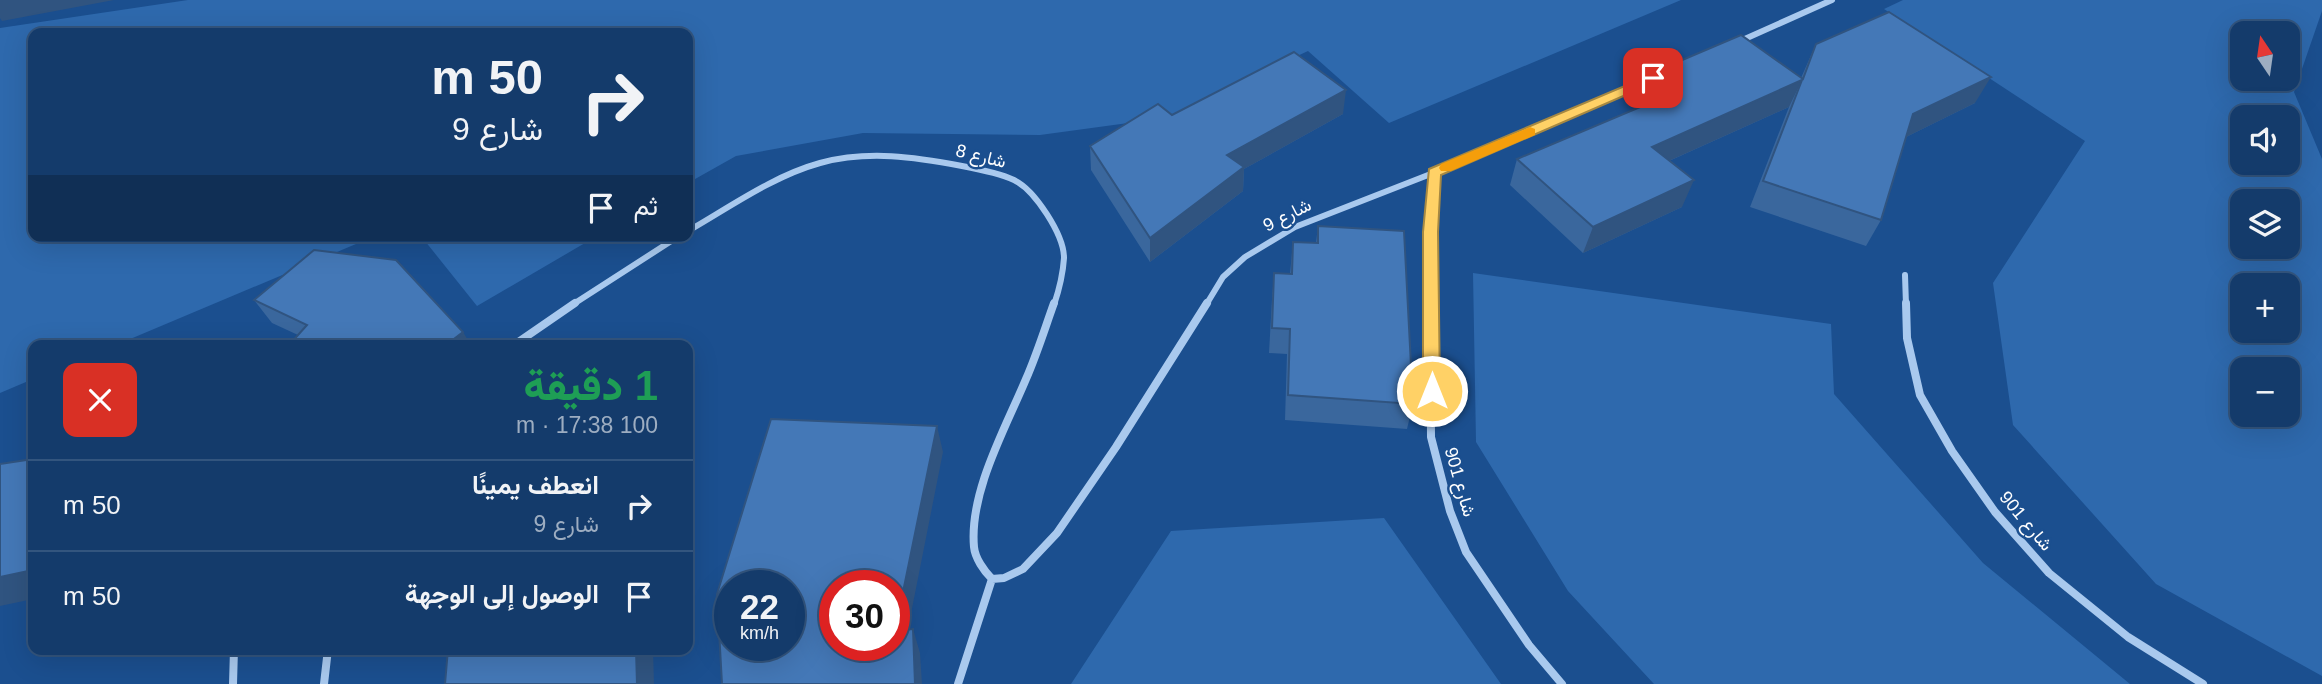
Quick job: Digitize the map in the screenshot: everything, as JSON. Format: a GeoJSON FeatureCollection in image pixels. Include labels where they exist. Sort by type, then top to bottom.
{"type":"FeatureCollection","features":[{"type":"Feature","properties":{"kind":"street"},"geometry":{"type":"LineString","coordinates":[[1724,48],[1832,0]]}},
{"type":"Feature","properties":{"kind":"street","name":"شارع 9"},"geometry":{"type":"LineString","coordinates":[[992,579],[1004,578],[1023,569],[1057,533],[1223,277],[1243,257],[1310,219],[1434,173],[1661,75]]}},
{"type":"Feature","properties":{"kind":"street","name":"شارع 8"},"geometry":{"type":"LineString","coordinates":[[693,228],[769,184],[797,172],[820,163],[866,155],[914,157],[976,169],[1014,180],[1040,202],[1064,254],[1059,290],[1026,379],[995,444],[978,509],[974,548],[982,569],[992,579]]}},
{"type":"Feature","properties":{"kind":"street","name":"شارع 901"},"geometry":{"type":"LineString","coordinates":[[1434,173],[1430,232],[1434,449],[1450,511],[1465,552],[1529,645],[1562,684]]}},
{"type":"Feature","properties":{"kind":"street"},"geometry":{"type":"LineString","coordinates":[[521,340],[670,242]]}},
{"type":"Feature","properties":{"kind":"street","name":"شارع 901"},"geometry":{"type":"LineString","coordinates":[[1905,275],[1907,338],[1920,395],[1952,451],[1995,512],[2049,573],[2128,637],[2203,684]]}},
{"type":"Feature","properties":{"kind":"street"},"geometry":{"type":"LineString","coordinates":[[958,684],[992,579]]}},
{"type":"Feature","properties":{"kind":"street"},"geometry":{"type":"LineString","coordinates":[[233,684],[234,655]]}},
{"type":"Feature","properties":{"kind":"street"},"geometry":{"type":"LineString","coordinates":[[324,684],[327,655]]}},
{"type":"Feature","properties":{"kind":"shaded area"},"geometry":{"type":"Polygon","coordinates":[[[188,0],[1681,0],[1389,123],[1308,51],[1165,118],[1040,135],[863,133],[736,156],[693,180],[693,28],[28,28],[28,242],[361,242],[128,340],[28,340],[28,381],[0,393],[0,28],[188,0]]]}},
{"type":"Feature","properties":{"kind":"shaded area"},"geometry":{"type":"Polygon","coordinates":[[[1903,0],[2322,0],[2322,11],[2300,75],[2300,21],[2230,21],[2230,91],[2294,91],[2299,105],[2230,105],[2230,175],[2300,175],[2300,106],[2322,159],[2322,676],[2156,584],[2013,425],[1993,283],[2085,141],[1884,9],[1903,0]]]}},
{"type":"Feature","properties":{"kind":"shaded area"},"geometry":{"type":"Polygon","coordinates":[[[426,242],[587,242],[477,306],[426,242]]]}},
{"type":"Feature","properties":{"kind":"shaded area"},"geometry":{"type":"Polygon","coordinates":[[[1473,273],[1831,324],[1834,394],[1983,563],[2130,684],[1654,684],[1568,591],[1476,442],[1473,273]]]}},
{"type":"Feature","properties":{"kind":"shaded area"},"geometry":{"type":"Polygon","coordinates":[[[1384,518],[1501,684],[1071,684],[1171,531],[1384,518]]]}},
{"type":"Feature","properties":{"kind":"building"},"geometry":{"type":"Polygon","coordinates":[[[1889,12],[1991,77],[1913,114],[1881,220],[1763,181],[1802,80],[1652,147],[1694,180],[1593,227],[1517,159],[1671,94],[1647,75],[1741,35],[1803,79],[1816,44],[1889,12]]]}},
{"type":"Feature","properties":{"kind":"building"},"geometry":{"type":"Polygon","coordinates":[[[1294,52],[1346,90],[1227,155],[1244,167],[1150,238],[1090,146],[1158,104],[1172,115],[1294,52]]]}},
{"type":"Feature","properties":{"kind":"building"},"geometry":{"type":"Polygon","coordinates":[[[1318,226],[1404,231],[1413,404],[1288,395],[1290,329],[1272,328],[1274,273],[1292,274],[1293,242],[1318,243],[1318,226]]]}},
{"type":"Feature","properties":{"kind":"building"},"geometry":{"type":"Polygon","coordinates":[[[314,250],[396,260],[463,332],[453,340],[294,340],[307,325],[254,300],[314,250]]]}},
{"type":"Feature","properties":{"kind":"building"},"geometry":{"type":"Polygon","coordinates":[[[771,419],[937,426],[907,570],[819,570],[819,661],[910,661],[910,629],[913,629],[915,684],[722,684],[721,661],[805,661],[805,570],[724,570],[771,419]]]}},
{"type":"Feature","properties":{"kind":"building"},"geometry":{"type":"Polygon","coordinates":[[[28,460],[28,571],[0,577],[0,464],[28,460]]]}},
{"type":"Feature","properties":{"kind":"building"},"geometry":{"type":"Polygon","coordinates":[[[447,655],[636,655],[637,684],[445,684],[447,655]]]}},
{"type":"Feature","properties":{"kind":"slow traffic"},"geometry":{"type":"LineString","coordinates":[[1446,168],[1530,132]]}},
{"type":"Feature","properties":{"kind":"route"},"geometry":{"type":"LineString","coordinates":[[1432,391],[1430,232],[1434,173],[1653,78]]}}]}
